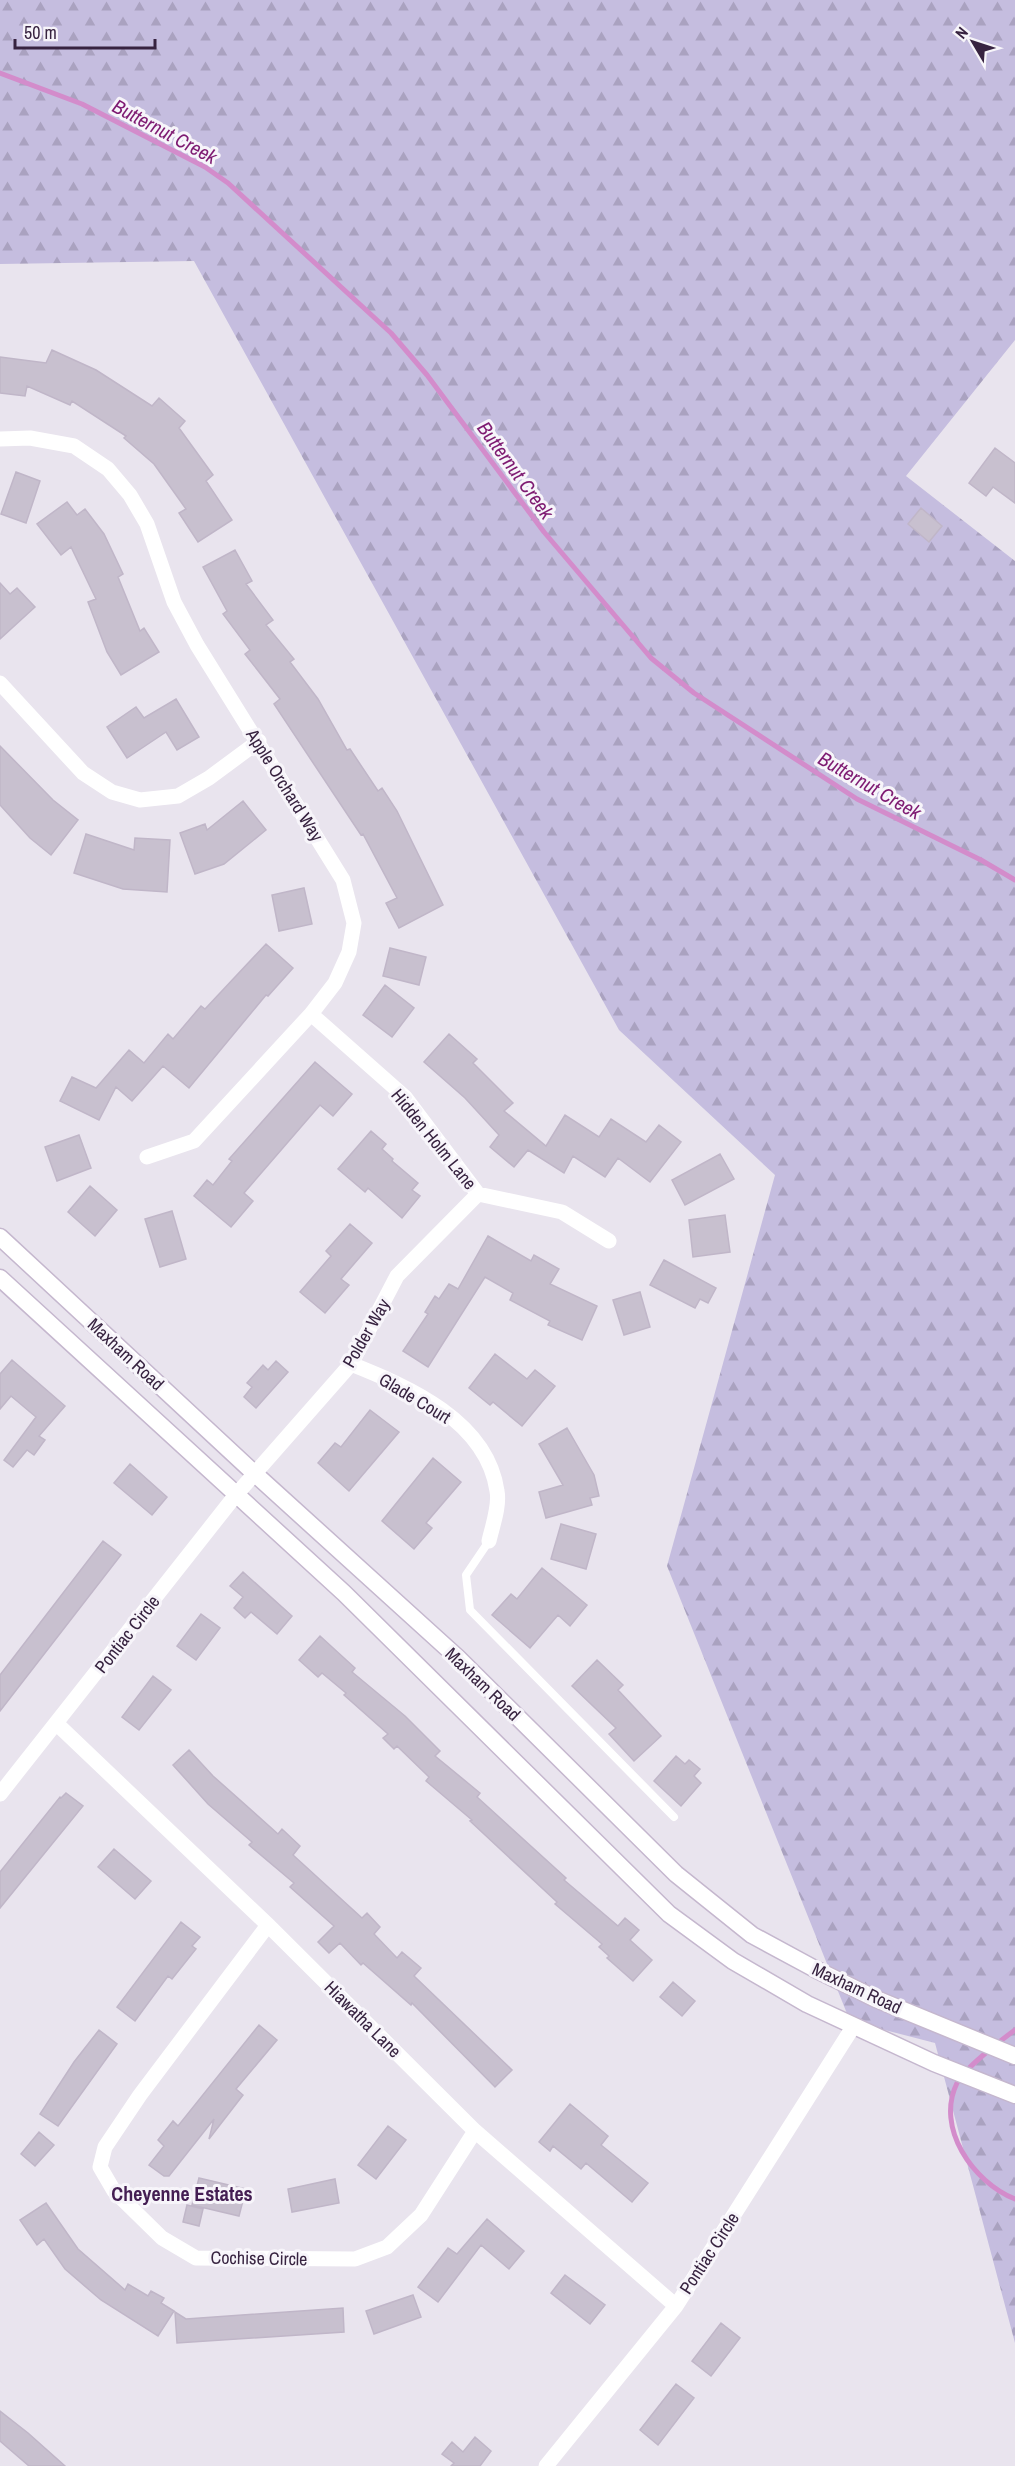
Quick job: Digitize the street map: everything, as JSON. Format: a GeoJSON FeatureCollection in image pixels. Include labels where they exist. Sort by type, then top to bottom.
{"type":"FeatureCollection","features":[{"type":"Feature","properties":{"kind":"main road","name":"Maxham Road"},"geometry":{"type":"LineString","coordinates":[[0,1237],[458,1659],[676,1874],[752,1935],[876,1999],[1015,2056]]}},
{"type":"Feature","properties":{"kind":"main road","name":"Maxham Road"},"geometry":{"type":"LineString","coordinates":[[2,1284],[344,1593],[669,1914],[733,1961],[807,2004],[853,2027],[1014,2094]]}},
{"type":"Feature","properties":{"kind":"street","name":"Apple Orchard Way"},"geometry":{"type":"LineString","coordinates":[[0,439],[30,438],[74,446],[108,469],[147,524],[174,603],[197,645],[259,741],[343,880],[352,913],[354,923],[349,952],[335,983],[311,1014],[194,1141],[147,1157]]}},
{"type":"Feature","properties":{"kind":"street"},"geometry":{"type":"LineString","coordinates":[[0,684],[83,773],[112,792],[140,800],[178,796],[209,778],[259,741]]}},
{"type":"Feature","properties":{"kind":"street","name":"Hidden Holm Lane"},"geometry":{"type":"LineString","coordinates":[[311,1014],[405,1097],[478,1194],[562,1212],[609,1240]]}},
{"type":"Feature","properties":{"kind":"street","name":"Polder Way"},"geometry":{"type":"LineString","coordinates":[[254,1473],[351,1364],[398,1276],[478,1194]]}},
{"type":"Feature","properties":{"kind":"street","name":"Glade Court"},"geometry":{"type":"LineString","coordinates":[[351,1364],[423,1398],[450,1416],[474,1439],[488,1460],[498,1493],[489,1541]]}},
{"type":"Feature","properties":{"kind":"street","name":"Pontiac Circle"},"geometry":{"type":"LineString","coordinates":[[0,1794],[254,1473]]}},
{"type":"Feature","properties":{"kind":"street","name":"Hiawatha Lane"},"geometry":{"type":"LineString","coordinates":[[57,1724],[268,1925],[475,2131],[676,2306]]}},
{"type":"Feature","properties":{"kind":"street","name":"Cochise Circle"},"geometry":{"type":"LineString","coordinates":[[268,1925],[140,2095],[105,2147],[100,2167],[114,2191],[162,2238],[196,2258],[355,2259],[387,2247],[421,2215],[475,2131]]}},
{"type":"Feature","properties":{"kind":"street","name":"Pontiac Circle"},"geometry":{"type":"LineString","coordinates":[[546,2466],[676,2306],[853,2027]]}},
{"type":"Feature","properties":{"kind":"lane"},"geometry":{"type":"LineString","coordinates":[[489,1541],[466,1575],[470,1610],[674,1817]]}},
{"type":"Feature","properties":{"kind":"green space"},"geometry":{"type":"Polygon","coordinates":[[[0,0],[1015,0],[1015,340],[906,476],[1015,561],[1015,2343],[935,2043],[850,2021],[667,1566],[775,1175],[619,1030],[194,261],[0,264],[0,0]]]}},
{"type":"Feature","properties":{"kind":"building"},"geometry":{"type":"Polygon","coordinates":[[[52,350],[96,370],[152,406],[159,398],[185,421],[179,428],[213,475],[206,481],[232,520],[198,542],[179,513],[186,509],[154,464],[124,438],[126,436],[72,401],[70,405],[27,386],[25,396],[0,393],[0,357],[46,363],[52,350]]]}},
{"type":"Feature","properties":{"kind":"building"},"geometry":{"type":"Polygon","coordinates":[[[995,448],[1015,463],[1015,503],[993,487],[986,496],[969,483],[995,448]]]}},
{"type":"Feature","properties":{"kind":"building"},"geometry":{"type":"Polygon","coordinates":[[[16,472],[40,481],[26,523],[1,514],[16,472]]]}},
{"type":"Feature","properties":{"kind":"building"},"geometry":{"type":"Polygon","coordinates":[[[67,502],[77,515],[85,509],[104,534],[123,574],[118,577],[140,631],[144,628],[159,652],[121,675],[107,652],[88,602],[96,599],[71,547],[61,555],[37,524],[67,502]]]}},
{"type":"Feature","properties":{"kind":"building"},"geometry":{"type":"Polygon","coordinates":[[[921,508],[942,526],[929,542],[908,524],[921,508]]]}},
{"type":"Feature","properties":{"kind":"building"},"geometry":{"type":"Polygon","coordinates":[[[235,550],[252,581],[246,584],[273,620],[266,625],[294,659],[290,662],[318,699],[347,750],[350,749],[378,791],[382,788],[397,811],[443,905],[399,928],[386,903],[397,898],[363,834],[361,835],[274,704],[280,699],[245,654],[250,650],[223,614],[227,611],[203,567],[235,550]]]}},
{"type":"Feature","properties":{"kind":"building"},"geometry":{"type":"Polygon","coordinates":[[[0,583],[10,594],[17,588],[35,607],[0,639],[0,583]]]}},
{"type":"Feature","properties":{"kind":"building"},"geometry":{"type":"Polygon","coordinates":[[[176,699],[199,737],[177,750],[166,732],[127,758],[107,727],[136,707],[144,718],[176,699]]]}},
{"type":"Feature","properties":{"kind":"building"},"geometry":{"type":"Polygon","coordinates":[[[0,746],[53,800],[78,820],[51,855],[30,838],[0,805],[0,746]]]}},
{"type":"Feature","properties":{"kind":"building"},"geometry":{"type":"Polygon","coordinates":[[[243,801],[266,830],[224,864],[195,874],[180,833],[205,824],[207,830],[243,801]]]}},
{"type":"Feature","properties":{"kind":"building"},"geometry":{"type":"Polygon","coordinates":[[[86,834],[134,850],[135,838],[170,840],[167,892],[123,889],[74,873],[86,834]]]}},
{"type":"Feature","properties":{"kind":"building"},"geometry":{"type":"Polygon","coordinates":[[[304,888],[312,924],[279,931],[272,895],[304,888]]]}},
{"type":"Feature","properties":{"kind":"building"},"geometry":{"type":"Polygon","coordinates":[[[266,944],[293,968],[268,996],[266,995],[189,1088],[163,1066],[132,1101],[116,1087],[99,1120],[60,1101],[72,1077],[96,1088],[129,1050],[144,1063],[168,1034],[173,1039],[201,1006],[205,1009],[266,944]]]}},
{"type":"Feature","properties":{"kind":"building"},"geometry":{"type":"Polygon","coordinates":[[[390,948],[426,957],[419,985],[383,976],[390,948]]]}},
{"type":"Feature","properties":{"kind":"building"},"geometry":{"type":"Polygon","coordinates":[[[385,985],[414,1008],[392,1037],[363,1015],[385,985]]]}},
{"type":"Feature","properties":{"kind":"building"},"geometry":{"type":"Polygon","coordinates":[[[449,1034],[477,1059],[473,1063],[513,1103],[504,1111],[546,1146],[565,1115],[599,1137],[611,1119],[646,1142],[659,1125],[681,1142],[650,1182],[618,1158],[605,1177],[573,1156],[564,1173],[528,1150],[514,1167],[490,1147],[499,1135],[465,1098],[424,1062],[449,1034]]]}},
{"type":"Feature","properties":{"kind":"building"},"geometry":{"type":"Polygon","coordinates":[[[315,1062],[352,1094],[333,1116],[320,1105],[244,1193],[253,1201],[231,1227],[194,1196],[207,1180],[213,1185],[232,1161],[229,1159],[315,1062]]]}},
{"type":"Feature","properties":{"kind":"building"},"geometry":{"type":"Polygon","coordinates":[[[371,1131],[386,1144],[382,1149],[393,1159],[392,1161],[418,1183],[412,1190],[420,1196],[402,1218],[368,1188],[365,1192],[338,1169],[371,1131]]]}},
{"type":"Feature","properties":{"kind":"building"},"geometry":{"type":"Polygon","coordinates":[[[79,1135],[91,1168],[57,1181],[45,1147],[79,1135]]]}},
{"type":"Feature","properties":{"kind":"building"},"geometry":{"type":"Polygon","coordinates":[[[720,1154],[734,1179],[685,1205],[672,1180],[720,1154]]]}},
{"type":"Feature","properties":{"kind":"building"},"geometry":{"type":"Polygon","coordinates":[[[90,1186],[117,1210],[95,1236],[68,1212],[90,1186]]]}},
{"type":"Feature","properties":{"kind":"building"},"geometry":{"type":"Polygon","coordinates":[[[172,1211],[186,1259],[160,1267],[145,1219],[172,1211]]]}},
{"type":"Feature","properties":{"kind":"building"},"geometry":{"type":"Polygon","coordinates":[[[725,1215],[730,1252],[693,1257],[689,1220],[725,1215]]]}},
{"type":"Feature","properties":{"kind":"building"},"geometry":{"type":"Polygon","coordinates":[[[350,1224],[372,1243],[341,1279],[349,1285],[325,1313],[300,1292],[331,1256],[326,1251],[350,1224]]]}},
{"type":"Feature","properties":{"kind":"building"},"geometry":{"type":"Polygon","coordinates":[[[488,1236],[531,1261],[534,1255],[559,1269],[550,1284],[597,1306],[582,1340],[548,1325],[550,1321],[510,1300],[513,1293],[485,1277],[428,1367],[403,1351],[428,1314],[425,1312],[435,1296],[439,1299],[449,1284],[458,1289],[488,1236]]]}},
{"type":"Feature","properties":{"kind":"building"},"geometry":{"type":"Polygon","coordinates":[[[664,1260],[716,1288],[708,1303],[700,1299],[695,1308],[650,1285],[664,1260]]]}},
{"type":"Feature","properties":{"kind":"building"},"geometry":{"type":"Polygon","coordinates":[[[640,1292],[650,1327],[624,1335],[613,1300],[640,1292]]]}},
{"type":"Feature","properties":{"kind":"building"},"geometry":{"type":"Polygon","coordinates":[[[495,1354],[527,1379],[535,1370],[555,1386],[522,1426],[493,1402],[490,1405],[469,1388],[495,1354]]]}},
{"type":"Feature","properties":{"kind":"building"},"geometry":{"type":"Polygon","coordinates":[[[12,1360],[65,1406],[39,1436],[45,1440],[34,1455],[27,1450],[13,1467],[4,1460],[36,1417],[11,1396],[0,1409],[0,1374],[12,1360]]]}},
{"type":"Feature","properties":{"kind":"building"},"geometry":{"type":"Polygon","coordinates":[[[276,1361],[288,1372],[256,1408],[244,1397],[252,1387],[247,1383],[263,1365],[268,1370],[276,1361]]]}},
{"type":"Feature","properties":{"kind":"building"},"geometry":{"type":"Polygon","coordinates":[[[370,1410],[399,1432],[349,1491],[318,1463],[335,1443],[341,1447],[370,1410]]]}},
{"type":"Feature","properties":{"kind":"building"},"geometry":{"type":"Polygon","coordinates":[[[567,1428],[594,1475],[599,1496],[590,1498],[592,1505],[546,1518],[539,1492],[563,1485],[539,1444],[567,1428]]]}},
{"type":"Feature","properties":{"kind":"building"},"geometry":{"type":"Polygon","coordinates":[[[433,1458],[461,1482],[426,1523],[432,1528],[414,1549],[382,1521],[433,1458]]]}},
{"type":"Feature","properties":{"kind":"building"},"geometry":{"type":"Polygon","coordinates":[[[130,1464],[167,1497],[152,1515],[114,1483],[130,1464]]]}},
{"type":"Feature","properties":{"kind":"building"},"geometry":{"type":"Polygon","coordinates":[[[561,1524],[596,1534],[586,1569],[551,1559],[561,1524]]]}},
{"type":"Feature","properties":{"kind":"building"},"geometry":{"type":"Polygon","coordinates":[[[103,1541],[121,1555],[0,1711],[0,1675],[103,1541]]]}},
{"type":"Feature","properties":{"kind":"building"},"geometry":{"type":"Polygon","coordinates":[[[542,1568],[587,1605],[570,1626],[558,1615],[530,1648],[492,1615],[511,1594],[517,1599],[542,1568]]]}},
{"type":"Feature","properties":{"kind":"building"},"geometry":{"type":"Polygon","coordinates":[[[243,1572],[292,1616],[277,1634],[251,1612],[245,1618],[234,1608],[243,1597],[230,1586],[243,1572]]]}},
{"type":"Feature","properties":{"kind":"building"},"geometry":{"type":"Polygon","coordinates":[[[201,1614],[220,1628],[196,1660],[177,1646],[201,1614]]]}},
{"type":"Feature","properties":{"kind":"building"},"geometry":{"type":"Polygon","coordinates":[[[320,1636],[355,1668],[352,1672],[405,1716],[440,1751],[435,1756],[480,1793],[477,1797],[566,1878],[564,1880],[618,1926],[625,1918],[639,1930],[630,1940],[652,1960],[633,1981],[607,1958],[609,1956],[599,1947],[602,1944],[555,1904],[557,1902],[470,1821],[472,1820],[426,1781],[429,1777],[397,1746],[394,1749],[383,1738],[388,1734],[344,1695],[346,1693],[322,1673],[318,1677],[299,1660],[320,1636]]]}},
{"type":"Feature","properties":{"kind":"building"},"geometry":{"type":"Polygon","coordinates":[[[597,1660],[623,1685],[618,1690],[661,1736],[634,1761],[609,1734],[616,1728],[572,1686],[597,1660]]]}},
{"type":"Feature","properties":{"kind":"building"},"geometry":{"type":"Polygon","coordinates":[[[153,1676],[171,1690],[139,1730],[122,1717],[153,1676]]]}},
{"type":"Feature","properties":{"kind":"building"},"geometry":{"type":"Polygon","coordinates":[[[189,1750],[213,1776],[278,1834],[282,1829],[300,1846],[293,1855],[362,1918],[367,1913],[380,1927],[374,1934],[397,1958],[402,1952],[421,1968],[414,1976],[512,2070],[495,2087],[412,2003],[411,2005],[363,1963],[361,1965],[340,1943],[329,1953],[318,1942],[334,1926],[290,1887],[294,1883],[249,1845],[252,1842],[208,1804],[173,1765],[189,1750]]]}},
{"type":"Feature","properties":{"kind":"building"},"geometry":{"type":"Polygon","coordinates":[[[676,1756],[685,1764],[689,1760],[700,1769],[694,1776],[701,1783],[681,1806],[654,1781],[676,1756]]]}},
{"type":"Feature","properties":{"kind":"building"},"geometry":{"type":"Polygon","coordinates":[[[66,1793],[83,1806],[0,1908],[0,1872],[60,1797],[66,1793]]]}},
{"type":"Feature","properties":{"kind":"building"},"geometry":{"type":"Polygon","coordinates":[[[114,1849],[151,1881],[135,1899],[98,1867],[114,1849]]]}},
{"type":"Feature","properties":{"kind":"building"},"geometry":{"type":"Polygon","coordinates":[[[181,1922],[200,1937],[192,1946],[196,1949],[172,1979],[168,1976],[135,2021],[117,2007],[181,1922]]]}},
{"type":"Feature","properties":{"kind":"building"},"geometry":{"type":"Polygon","coordinates":[[[673,1982],[695,2001],[682,2016],[660,1997],[673,1982]]]}},
{"type":"Feature","properties":{"kind":"building"},"geometry":{"type":"Polygon","coordinates":[[[259,2025],[277,2040],[236,2089],[243,2095],[209,2139],[214,2119],[169,2176],[164,2176],[149,2165],[164,2146],[158,2140],[173,2121],[178,2126],[259,2025]]]}},
{"type":"Feature","properties":{"kind":"building"},"geometry":{"type":"Polygon","coordinates":[[[99,2030],[117,2044],[58,2126],[40,2114],[74,2062],[99,2030]]]}},
{"type":"Feature","properties":{"kind":"building"},"geometry":{"type":"Polygon","coordinates":[[[570,2104],[608,2136],[601,2145],[648,2183],[632,2202],[586,2163],[581,2169],[553,2146],[550,2151],[539,2142],[570,2104]]]}},
{"type":"Feature","properties":{"kind":"building"},"geometry":{"type":"Polygon","coordinates":[[[388,2126],[406,2140],[376,2179],[358,2165],[388,2126]]]}},
{"type":"Feature","properties":{"kind":"building"},"geometry":{"type":"Polygon","coordinates":[[[39,2132],[54,2145],[35,2166],[21,2154],[39,2132]]]}},
{"type":"Feature","properties":{"kind":"building"},"geometry":{"type":"Polygon","coordinates":[[[199,2178],[246,2189],[239,2216],[192,2205],[199,2178]]]}},
{"type":"Feature","properties":{"kind":"building"},"geometry":{"type":"Polygon","coordinates":[[[335,2179],[339,2203],[292,2212],[288,2189],[335,2179]]]}},
{"type":"Feature","properties":{"kind":"building"},"geometry":{"type":"Polygon","coordinates":[[[46,2203],[78,2249],[125,2290],[128,2284],[148,2296],[151,2291],[164,2298],[161,2303],[174,2311],[158,2336],[101,2300],[65,2269],[44,2239],[37,2245],[20,2220],[46,2203]]]}},
{"type":"Feature","properties":{"kind":"building"},"geometry":{"type":"Polygon","coordinates":[[[187,2205],[203,2209],[199,2226],[183,2222],[187,2205]]]}},
{"type":"Feature","properties":{"kind":"building"},"geometry":{"type":"Polygon","coordinates":[[[487,2219],[524,2251],[509,2269],[481,2245],[438,2302],[418,2287],[448,2248],[457,2254],[487,2219]]]}},
{"type":"Feature","properties":{"kind":"building"},"geometry":{"type":"Polygon","coordinates":[[[565,2275],[605,2305],[590,2324],[551,2293],[565,2275]]]}},
{"type":"Feature","properties":{"kind":"building"},"geometry":{"type":"Polygon","coordinates":[[[413,2295],[421,2317],[374,2334],[366,2311],[413,2295]]]}},
{"type":"Feature","properties":{"kind":"building"},"geometry":{"type":"Polygon","coordinates":[[[343,2308],[344,2332],[177,2343],[175,2312],[186,2319],[343,2308]]]}},
{"type":"Feature","properties":{"kind":"building"},"geometry":{"type":"Polygon","coordinates":[[[721,2323],[740,2338],[711,2376],[692,2361],[721,2323]]]}},
{"type":"Feature","properties":{"kind":"building"},"geometry":{"type":"Polygon","coordinates":[[[676,2384],[694,2398],[658,2445],[640,2430],[676,2384]]]}},
{"type":"Feature","properties":{"kind":"building"},"geometry":{"type":"Polygon","coordinates":[[[0,2411],[65,2466],[29,2466],[0,2441],[0,2411]]]}},
{"type":"Feature","properties":{"kind":"building"},"geometry":{"type":"Polygon","coordinates":[[[475,2437],[491,2451],[480,2466],[451,2466],[454,2463],[442,2454],[452,2442],[463,2452],[475,2437]]]}},
{"type":"Feature","properties":{"kind":"waterway","name":"Butternut Creek"},"geometry":{"type":"LineString","coordinates":[[0,73],[82,104],[205,167],[228,183],[391,333],[427,375],[544,532],[651,658],[694,693],[857,799],[981,860],[1015,880]]}},
{"type":"Feature","properties":{"kind":"waterway","name":"Butternut Creek"},"geometry":{"type":"LineString","coordinates":[[1015,2030],[967,2070],[957,2083],[951,2100],[951,2118],[962,2152],[985,2180],[1015,2199]]}},
{"type":"Feature","properties":{"kind":"district","name":"Cheyenne Estates"},"geometry":{"type":"Point","coordinates":[182,2193]}}]}
